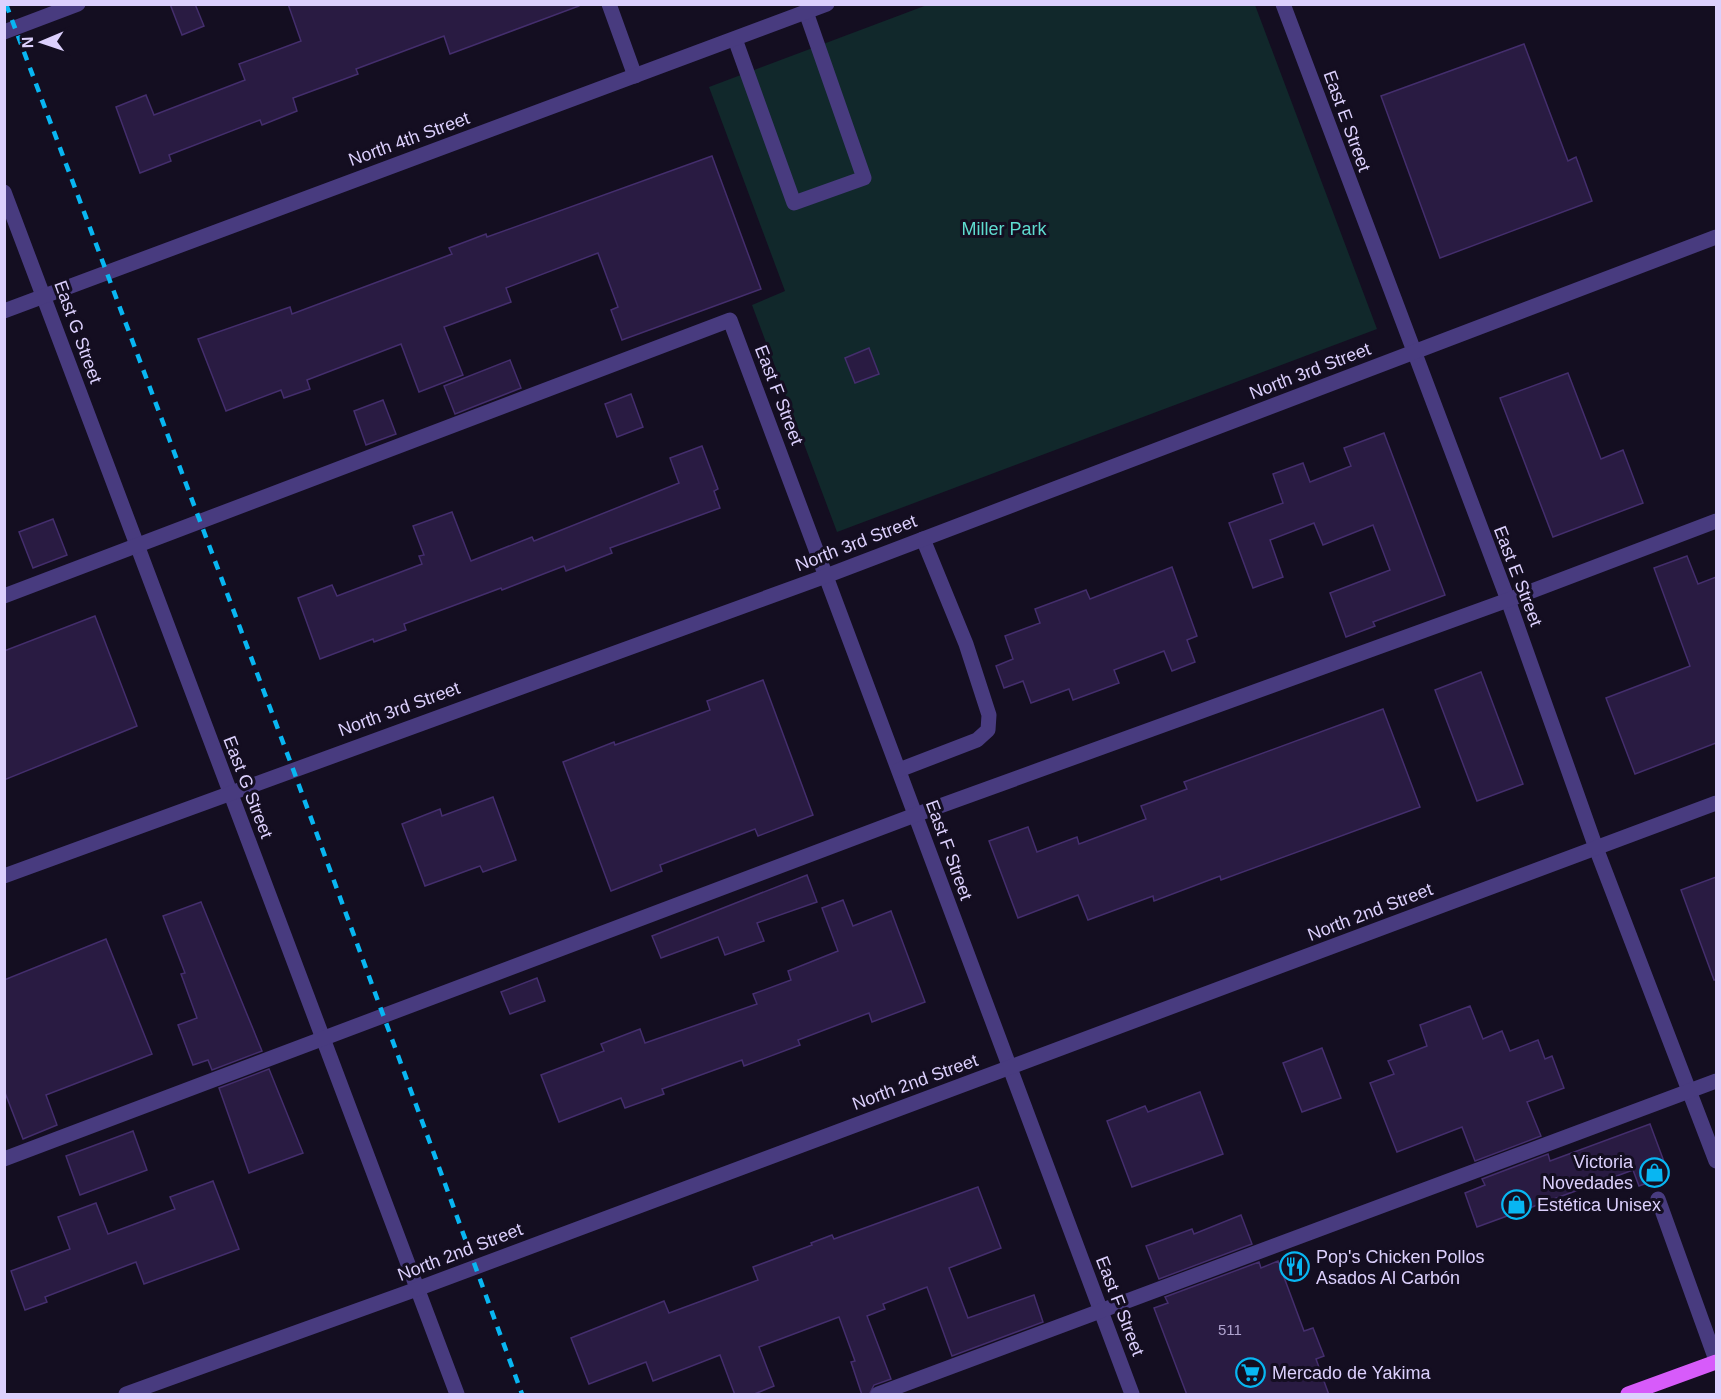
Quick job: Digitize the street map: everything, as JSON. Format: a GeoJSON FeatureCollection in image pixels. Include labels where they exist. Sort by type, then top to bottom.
{"type":"FeatureCollection","features":[{"type":"Feature","properties":{"kind":"main road"},"geometry":{"type":"LineString","coordinates":[[1628,1395],[1716,1361]]}},
{"type":"Feature","properties":{"kind":"street"},"geometry":{"type":"LineString","coordinates":[[4,32],[78,4]]}},
{"type":"Feature","properties":{"kind":"street"},"geometry":{"type":"LineString","coordinates":[[609,4],[635,76]]}},
{"type":"Feature","properties":{"kind":"street","name":"North 4th Street"},"geometry":{"type":"LineString","coordinates":[[4,311],[828,4]]}},
{"type":"Feature","properties":{"kind":"street","name":"East E Street"},"geometry":{"type":"LineString","coordinates":[[1283,4],[1412,353],[1508,600],[1596,848],[1716,1161]]}},
{"type":"Feature","properties":{"kind":"street"},"geometry":{"type":"LineString","coordinates":[[735,39],[794,203],[864,178],[806,12]]}},
{"type":"Feature","properties":{"kind":"street","name":"East G Street"},"geometry":{"type":"LineString","coordinates":[[4,192],[457,1395]]}},
{"type":"Feature","properties":{"kind":"street","name":"North 3rd Street"},"geometry":{"type":"LineString","coordinates":[[4,876],[826,576],[1716,237]]}},
{"type":"Feature","properties":{"kind":"street","name":"East F Street"},"geometry":{"type":"LineString","coordinates":[[136,546],[730,320],[1132,1395]]}},
{"type":"Feature","properties":{"kind":"street"},"geometry":{"type":"LineString","coordinates":[[4,1159],[915,815],[1508,600],[1716,521]]}},
{"type":"Feature","properties":{"kind":"street"},"geometry":{"type":"LineString","coordinates":[[899,770],[977,740],[988,730],[989,715],[966,644],[923,539]]}},
{"type":"Feature","properties":{"kind":"street"},"geometry":{"type":"LineString","coordinates":[[4,596],[136,546]]}},
{"type":"Feature","properties":{"kind":"street","name":"North 2nd Street"},"geometry":{"type":"LineString","coordinates":[[126,1395],[417,1289],[1716,803]]}},
{"type":"Feature","properties":{"kind":"street"},"geometry":{"type":"LineString","coordinates":[[878,1395],[1716,1080]]}},
{"type":"Feature","properties":{"kind":"street"},"geometry":{"type":"LineString","coordinates":[[1658,1199],[1716,1361]]}},
{"type":"Feature","properties":{"kind":"green space","name":"Miller Park"},"geometry":{"type":"Polygon","coordinates":[[[927,5],[1255,5],[1377,329],[837,532],[752,305],[785,291],[709,87],[927,5]]]}},
{"type":"Feature","properties":{"kind":"building"},"geometry":{"type":"Polygon","coordinates":[[[170,4],[195,4],[204,26],[182,35],[170,4]]]}},
{"type":"Feature","properties":{"kind":"building"},"geometry":{"type":"Polygon","coordinates":[[[288,4],[579,4],[579,6],[450,54],[444,36],[356,69],[358,74],[293,98],[297,111],[262,125],[260,120],[169,155],[171,161],[140,173],[116,107],[146,95],[154,115],[245,80],[239,64],[301,41],[288,4]]]}},
{"type":"Feature","properties":{"kind":"building"},"geometry":{"type":"Polygon","coordinates":[[[1524,44],[1568,161],[1576,157],[1592,201],[1440,258],[1381,96],[1524,44]]]}},
{"type":"Feature","properties":{"kind":"building"},"geometry":{"type":"Polygon","coordinates":[[[712,156],[761,289],[622,340],[611,310],[618,307],[598,253],[506,288],[511,302],[444,327],[463,375],[419,392],[401,344],[307,380],[310,389],[284,398],[281,390],[226,411],[198,339],[290,307],[292,314],[452,254],[449,248],[486,234],[487,237],[712,156]]]}},
{"type":"Feature","properties":{"kind":"building"},"geometry":{"type":"Polygon","coordinates":[[[869,348],[879,374],[855,383],[845,358],[869,348]]]}},
{"type":"Feature","properties":{"kind":"building"},"geometry":{"type":"Polygon","coordinates":[[[510,360],[521,388],[455,414],[444,386],[510,360]]]}},
{"type":"Feature","properties":{"kind":"building"},"geometry":{"type":"Polygon","coordinates":[[[1568,373],[1601,459],[1623,450],[1643,503],[1553,537],[1500,398],[1568,373]]]}},
{"type":"Feature","properties":{"kind":"building"},"geometry":{"type":"Polygon","coordinates":[[[631,394],[643,427],[617,437],[605,404],[631,394]]]}},
{"type":"Feature","properties":{"kind":"building"},"geometry":{"type":"Polygon","coordinates":[[[383,400],[396,434],[366,445],[354,411],[383,400]]]}},
{"type":"Feature","properties":{"kind":"building"},"geometry":{"type":"Polygon","coordinates":[[[1384,433],[1445,595],[1373,622],[1375,626],[1346,637],[1330,593],[1390,570],[1373,525],[1323,545],[1314,523],[1270,540],[1283,577],[1253,588],[1229,523],[1283,503],[1273,474],[1303,463],[1310,482],[1351,466],[1344,448],[1384,433]]]}},
{"type":"Feature","properties":{"kind":"building"},"geometry":{"type":"Polygon","coordinates":[[[702,446],[718,489],[714,491],[720,508],[610,548],[612,553],[566,571],[564,566],[502,590],[501,588],[404,624],[406,630],[374,642],[373,639],[320,659],[298,598],[332,585],[337,596],[422,564],[419,556],[424,555],[413,526],[452,512],[471,561],[532,537],[534,541],[679,483],[670,458],[702,446]]]}},
{"type":"Feature","properties":{"kind":"building"},"geometry":{"type":"Polygon","coordinates":[[[53,519],[67,555],[33,568],[19,532],[53,519]]]}},
{"type":"Feature","properties":{"kind":"building"},"geometry":{"type":"Polygon","coordinates":[[[1687,556],[1698,584],[1716,577],[1716,743],[1635,774],[1606,698],[1690,666],[1654,568],[1687,556]]]}},
{"type":"Feature","properties":{"kind":"building"},"geometry":{"type":"Polygon","coordinates":[[[1172,567],[1197,636],[1187,640],[1195,662],[1172,671],[1164,651],[1114,670],[1119,683],[1073,700],[1069,689],[1031,703],[1023,681],[1004,688],[996,666],[1013,659],[1005,636],[1040,623],[1035,609],[1086,590],[1090,599],[1172,567]]]}},
{"type":"Feature","properties":{"kind":"building"},"geometry":{"type":"Polygon","coordinates":[[[95,616],[137,726],[4,780],[4,651],[95,616]]]}},
{"type":"Feature","properties":{"kind":"building"},"geometry":{"type":"Polygon","coordinates":[[[1481,672],[1523,784],[1477,801],[1435,690],[1481,672]]]}},
{"type":"Feature","properties":{"kind":"building"},"geometry":{"type":"Polygon","coordinates":[[[763,680],[813,815],[758,836],[755,829],[660,865],[662,871],[611,891],[563,762],[614,742],[615,745],[710,710],[707,701],[763,680]]]}},
{"type":"Feature","properties":{"kind":"building"},"geometry":{"type":"Polygon","coordinates":[[[1383,709],[1420,807],[1221,880],[1220,876],[1154,901],[1153,896],[1088,920],[1078,895],[1018,918],[989,841],[1028,827],[1037,852],[1077,837],[1079,844],[1146,819],[1141,806],[1187,789],[1184,782],[1383,709]]]}},
{"type":"Feature","properties":{"kind":"building"},"geometry":{"type":"Polygon","coordinates":[[[493,797],[516,860],[483,872],[480,866],[425,886],[402,824],[440,809],[442,816],[493,797]]]}},
{"type":"Feature","properties":{"kind":"building"},"geometry":{"type":"Polygon","coordinates":[[[807,875],[817,902],[757,923],[764,941],[725,955],[718,937],[661,958],[652,936],[807,875]]]}},
{"type":"Feature","properties":{"kind":"building"},"geometry":{"type":"Polygon","coordinates":[[[1716,877],[1716,980],[1714,980],[1681,890],[1716,877]]]}},
{"type":"Feature","properties":{"kind":"building"},"geometry":{"type":"Polygon","coordinates":[[[843,900],[853,926],[891,911],[925,1002],[872,1022],[869,1013],[798,1040],[800,1045],[744,1066],[742,1060],[662,1089],[664,1094],[625,1108],[621,1098],[559,1122],[541,1075],[604,1051],[601,1044],[640,1029],[645,1043],[757,1004],[753,994],[791,980],[788,971],[838,951],[822,908],[843,900]]]}},
{"type":"Feature","properties":{"kind":"building"},"geometry":{"type":"Polygon","coordinates":[[[201,902],[262,1051],[212,1070],[208,1060],[193,1065],[178,1025],[197,1018],[181,974],[185,973],[163,916],[201,902]]]}},
{"type":"Feature","properties":{"kind":"building"},"geometry":{"type":"Polygon","coordinates":[[[106,939],[152,1054],[46,1095],[57,1125],[23,1139],[4,1090],[4,980],[106,939]]]}},
{"type":"Feature","properties":{"kind":"building"},"geometry":{"type":"Polygon","coordinates":[[[537,978],[545,1001],[510,1014],[501,992],[537,978]]]}},
{"type":"Feature","properties":{"kind":"building"},"geometry":{"type":"Polygon","coordinates":[[[1470,1006],[1483,1039],[1502,1031],[1510,1051],[1538,1040],[1545,1059],[1552,1056],[1564,1088],[1527,1102],[1541,1136],[1475,1161],[1462,1127],[1397,1152],[1370,1083],[1394,1074],[1388,1061],[1427,1046],[1420,1025],[1470,1006]]]}},
{"type":"Feature","properties":{"kind":"building"},"geometry":{"type":"Polygon","coordinates":[[[1322,1048],[1341,1098],[1302,1112],[1283,1063],[1322,1048]]]}},
{"type":"Feature","properties":{"kind":"building"},"geometry":{"type":"Polygon","coordinates":[[[269,1069],[303,1153],[249,1173],[219,1088],[269,1069]]]}},
{"type":"Feature","properties":{"kind":"building"},"geometry":{"type":"Polygon","coordinates":[[[1200,1092],[1223,1154],[1132,1187],[1107,1121],[1145,1106],[1148,1112],[1200,1092]]]}},
{"type":"Feature","properties":{"kind":"building"},"geometry":{"type":"Polygon","coordinates":[[[1650,1124],[1669,1175],[1639,1186],[1633,1170],[1477,1227],[1465,1193],[1485,1185],[1482,1179],[1548,1154],[1550,1161],[1650,1124]]]}},
{"type":"Feature","properties":{"kind":"building"},"geometry":{"type":"Polygon","coordinates":[[[133,1131],[147,1170],[80,1195],[66,1156],[133,1131]]]}},
{"type":"Feature","properties":{"kind":"building"},"geometry":{"type":"Polygon","coordinates":[[[213,1181],[239,1249],[144,1284],[136,1262],[45,1297],[47,1302],[25,1310],[11,1271],[70,1249],[58,1217],[96,1203],[108,1234],[175,1209],[170,1197],[213,1181]]]}},
{"type":"Feature","properties":{"kind":"building"},"geometry":{"type":"Polygon","coordinates":[[[978,1187],[1001,1248],[949,1268],[968,1318],[1034,1295],[1043,1322],[952,1356],[927,1287],[883,1304],[885,1309],[867,1316],[891,1379],[874,1385],[869,1395],[862,1395],[851,1362],[855,1361],[839,1317],[759,1347],[774,1386],[752,1395],[735,1395],[720,1355],[653,1381],[646,1362],[589,1384],[571,1338],[664,1301],[669,1313],[758,1280],[753,1267],[832,1235],[834,1239],[978,1187]]]}},
{"type":"Feature","properties":{"kind":"building"},"geometry":{"type":"Polygon","coordinates":[[[1241,1215],[1252,1244],[1159,1279],[1146,1246],[1192,1229],[1194,1234],[1241,1215]]]}},
{"type":"Feature","properties":{"kind":"building"},"geometry":{"type":"Polygon","coordinates":[[[1278,1261],[1304,1331],[1313,1328],[1324,1356],[1316,1359],[1329,1395],[1187,1395],[1154,1308],[1168,1303],[1165,1297],[1259,1262],[1261,1268],[1278,1261]]]}},
{"type":"Feature","properties":{"kind":"railway"},"geometry":{"type":"LineString","coordinates":[[6,4],[293,769],[522,1394]]}},
{"type":"Feature","properties":{"kind":"place","name":"Victoria Novedades"},"geometry":{"type":"Point","coordinates":[1654,1172]}},
{"type":"Feature","properties":{"kind":"place","name":"Estética Unisex"},"geometry":{"type":"Point","coordinates":[1516,1205]}},
{"type":"Feature","properties":{"kind":"place","name":"Pop's Chicken Pollos Asados Al Carbón"},"geometry":{"type":"Point","coordinates":[1295,1267]}},
{"type":"Feature","properties":{"kind":"place","name":"Mercado de Yakima"},"geometry":{"type":"Point","coordinates":[1251,1373]}}]}
